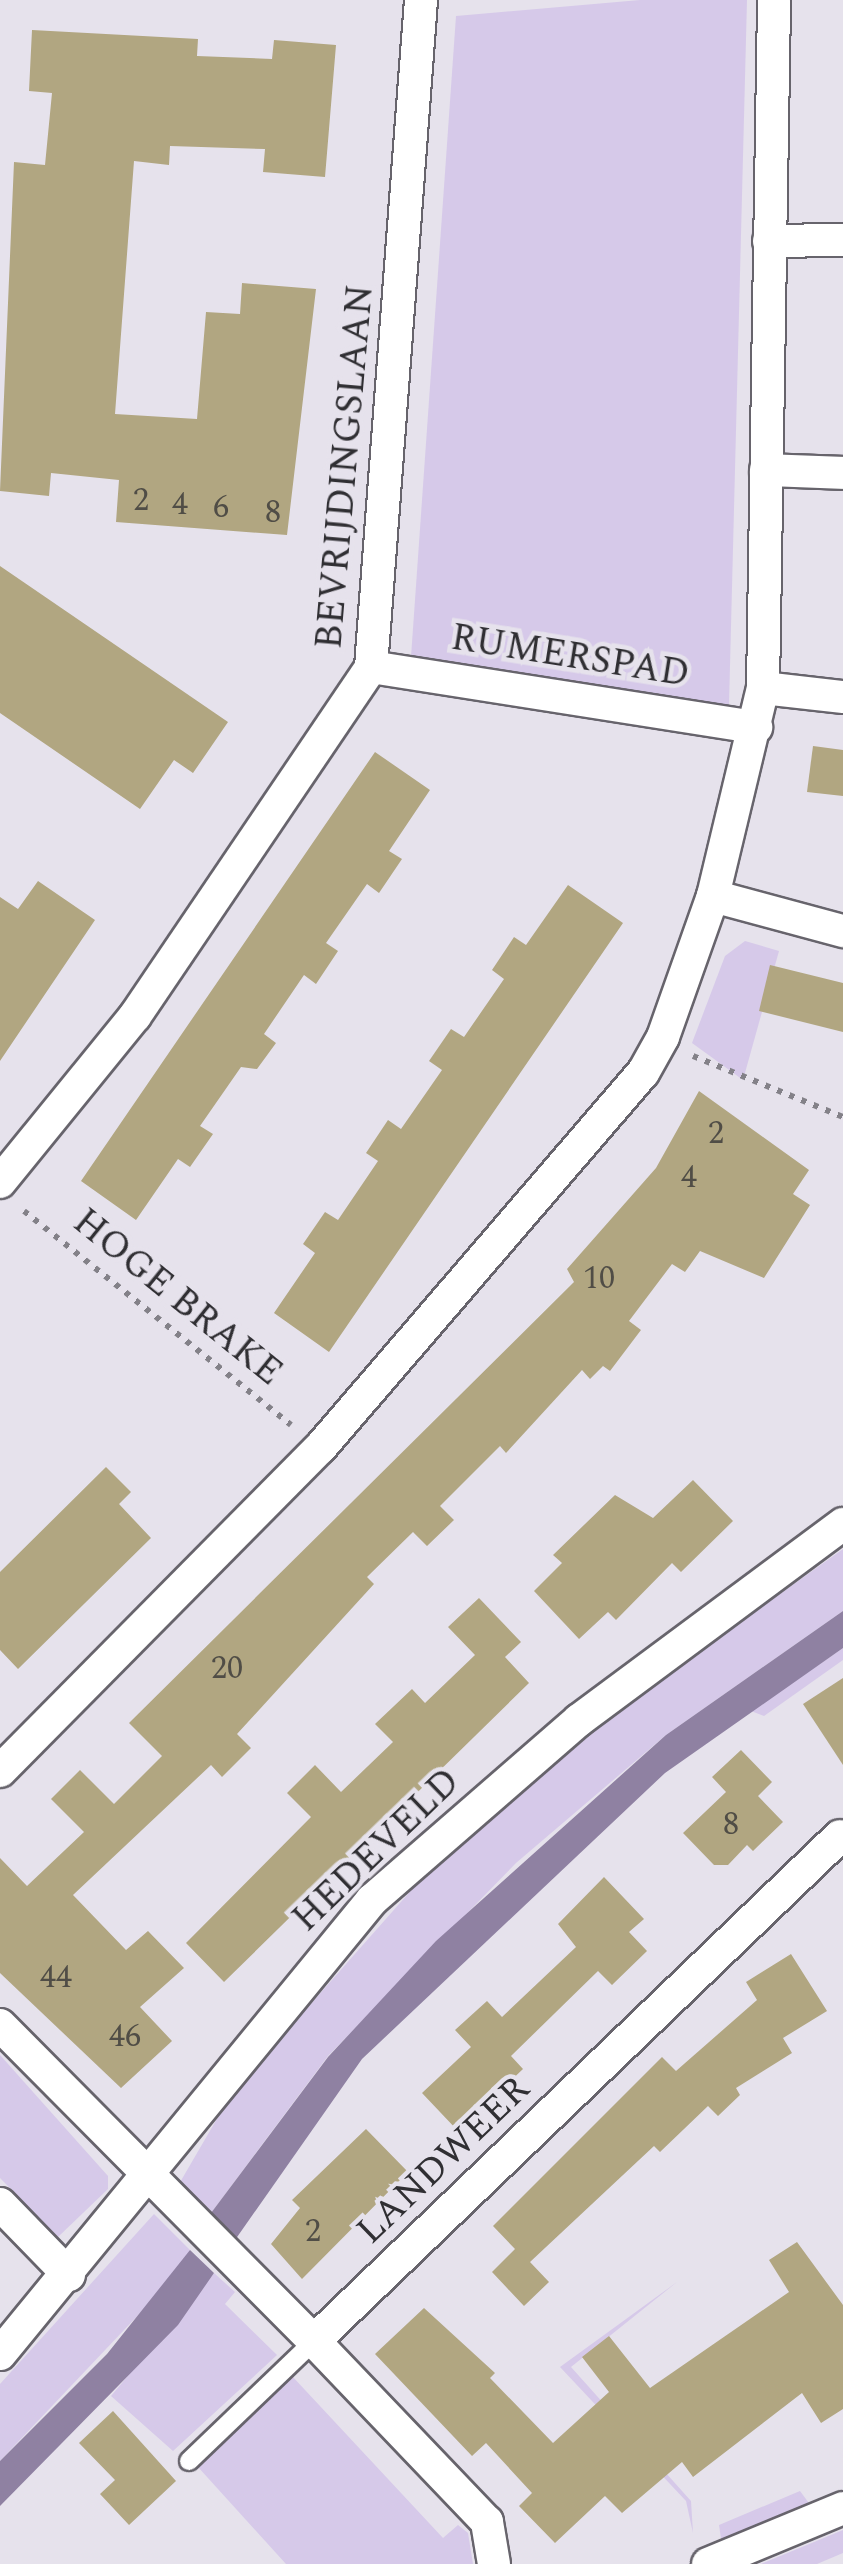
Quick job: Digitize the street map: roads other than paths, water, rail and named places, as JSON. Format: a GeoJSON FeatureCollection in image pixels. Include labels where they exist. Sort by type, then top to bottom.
{"type":"FeatureCollection","features":[{"type":"Feature","properties":{"kind":"street","name":"BEVRIJDINGSLAAN"},"geometry":{"type":"LineString","coordinates":[[8,1193],[134,1016],[371,667],[421,0]]}},
{"type":"Feature","properties":{"kind":"street"},"geometry":{"type":"LineString","coordinates":[[0,1771],[320,1448],[643,1073],[663,1037],[713,896],[763,688],[774,0]]}},
{"type":"Feature","properties":{"kind":"street"},"geometry":{"type":"LineString","coordinates":[[768,241],[843,240]]}},
{"type":"Feature","properties":{"kind":"street"},"geometry":{"type":"LineString","coordinates":[[766,470],[843,472]]}},
{"type":"Feature","properties":{"kind":"street","name":"RUMERSPAD"},"geometry":{"type":"LineString","coordinates":[[371,667],[756,726]]}},
{"type":"Feature","properties":{"kind":"street"},"geometry":{"type":"LineString","coordinates":[[763,688],[843,697]]}},
{"type":"Feature","properties":{"kind":"street"},"geometry":{"type":"LineString","coordinates":[[713,896],[843,932]]}},
{"type":"Feature","properties":{"kind":"street","name":"HEDEVELD"},"geometry":{"type":"LineString","coordinates":[[0,2354],[148,2179],[235,2059],[372,1900],[579,1720],[843,1524]]}},
{"type":"Feature","properties":{"kind":"street","name":"LANDWEER"},"geometry":{"type":"LineString","coordinates":[[314,2342],[840,1836]]}},
{"type":"Feature","properties":{"kind":"street"},"geometry":{"type":"LineString","coordinates":[[0,2026],[487,2522],[494,2564]]}},
{"type":"Feature","properties":{"kind":"street"},"geometry":{"type":"LineString","coordinates":[[0,2204],[69,2275]]}},
{"type":"Feature","properties":{"kind":"street"},"geometry":{"type":"LineString","coordinates":[[708,2564],[843,2508]]}},
{"type":"Feature","properties":{"kind":"lane"},"geometry":{"type":"LineString","coordinates":[[189,2462],[314,2342]]}}]}
